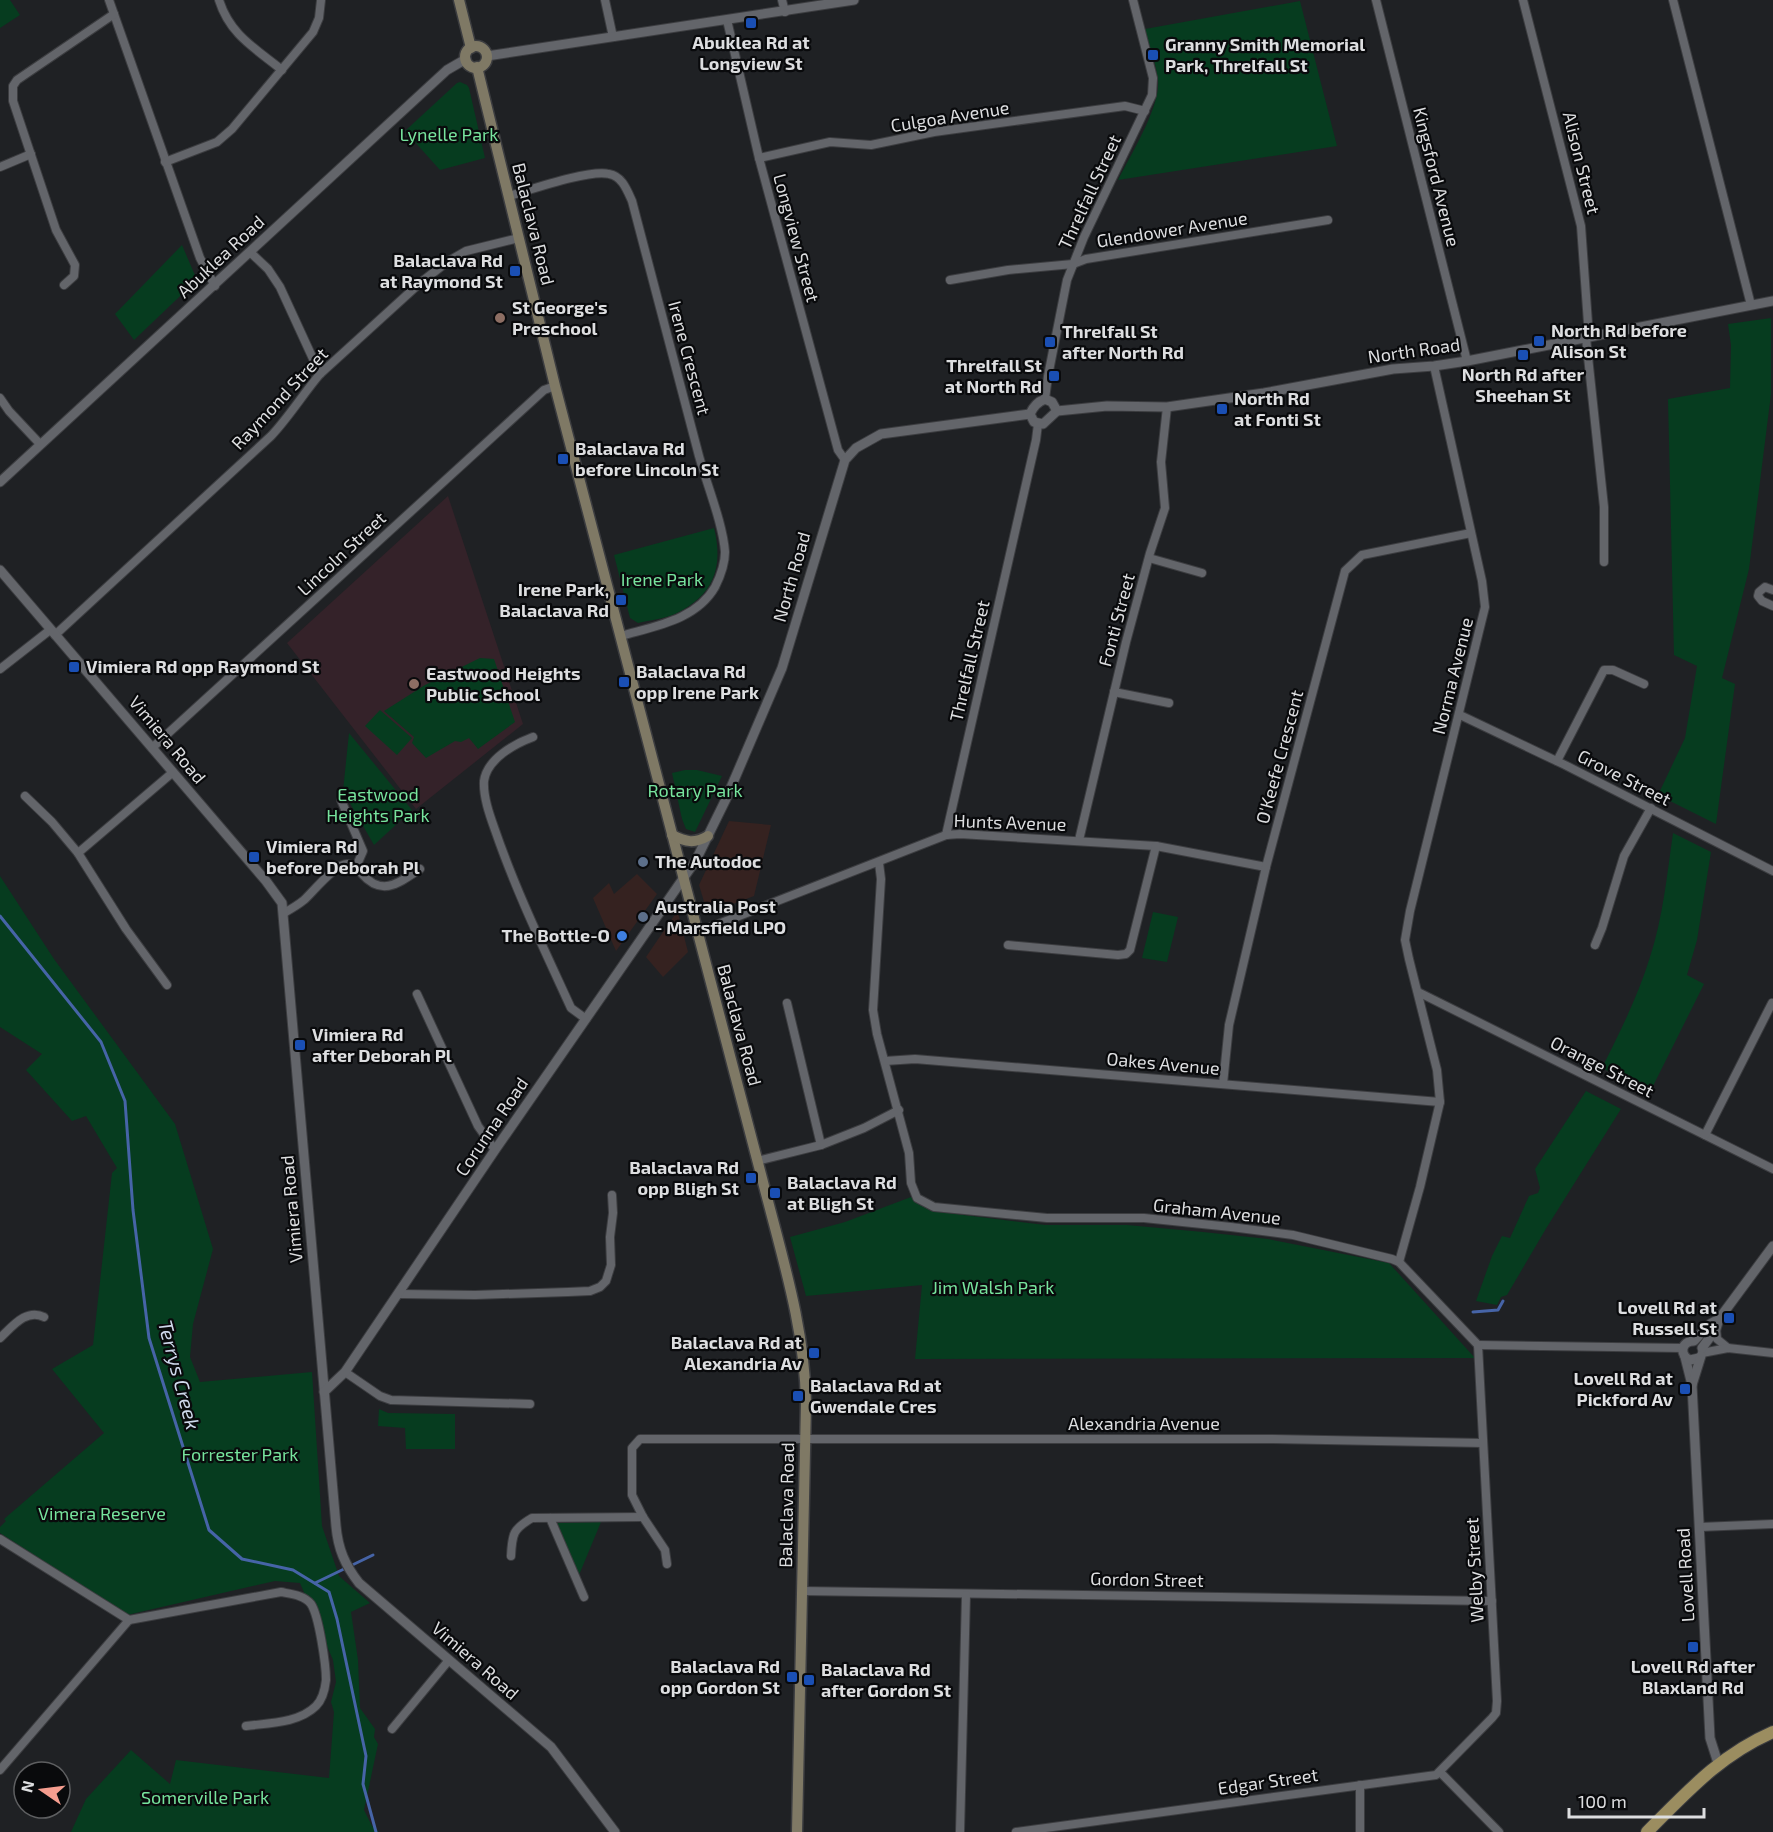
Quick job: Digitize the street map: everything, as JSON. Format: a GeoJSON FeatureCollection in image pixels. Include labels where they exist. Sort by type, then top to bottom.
{"type":"FeatureCollection","features":[{"type":"Feature","properties":{"kind":"main road"},"geometry":{"type":"LineString","coordinates":[[459,0],[471,48]]}},
{"type":"Feature","properties":{"kind":"main road"},"geometry":{"type":"LineString","coordinates":[[481,47],[487,56],[485,63],[477,67],[469,65],[466,54],[471,48],[481,47]]}},
{"type":"Feature","properties":{"kind":"main road","name":"Balaclava Road"},"geometry":{"type":"LineString","coordinates":[[477,67],[555,386],[758,1161],[798,1323],[805,1371],[805,1438],[797,1832]]}},
{"type":"Feature","properties":{"kind":"main road"},"geometry":{"type":"LineString","coordinates":[[672,835],[690,843],[699,842],[708,836]]}},
{"type":"Feature","properties":{"kind":"main road"},"geometry":{"type":"LineString","coordinates":[[1647,1832],[1718,1763],[1753,1741],[1773,1732]]}},
{"type":"Feature","properties":{"kind":"street"},"geometry":{"type":"LineString","coordinates":[[109,0],[200,258],[214,286]]}},
{"type":"Feature","properties":{"kind":"street"},"geometry":{"type":"LineString","coordinates":[[219,0],[232,29],[282,70]]}},
{"type":"Feature","properties":{"kind":"street"},"geometry":{"type":"LineString","coordinates":[[165,162],[216,142],[232,129],[313,32],[319,18],[321,0]]}},
{"type":"Feature","properties":{"kind":"street"},"geometry":{"type":"LineString","coordinates":[[605,0],[613,37]]}},
{"type":"Feature","properties":{"kind":"street"},"geometry":{"type":"LineString","coordinates":[[782,0],[785,12]]}},
{"type":"Feature","properties":{"kind":"street"},"geometry":{"type":"LineString","coordinates":[[487,56],[854,0]]}},
{"type":"Feature","properties":{"kind":"street","name":"Threlfall Street"},"geometry":{"type":"LineString","coordinates":[[1045,399],[1067,280],[1152,95],[1153,78],[1133,0]]}},
{"type":"Feature","properties":{"kind":"street","name":"Kingsford Avenue"},"geometry":{"type":"LineString","coordinates":[[1376,0],[1467,361]]}},
{"type":"Feature","properties":{"kind":"street","name":"Alison Street"},"geometry":{"type":"LineString","coordinates":[[1523,0],[1581,226],[1587,337],[1604,507],[1604,562]]}},
{"type":"Feature","properties":{"kind":"street"},"geometry":{"type":"LineString","coordinates":[[1673,0],[1751,306]]}},
{"type":"Feature","properties":{"kind":"street"},"geometry":{"type":"LineString","coordinates":[[64,285],[74,276],[75,265],[56,230],[13,101],[13,86],[17,80],[114,14]]}},
{"type":"Feature","properties":{"kind":"street","name":"Longview Street"},"geometry":{"type":"LineString","coordinates":[[727,20],[759,158],[838,450],[845,460]]}},
{"type":"Feature","properties":{"kind":"street","name":"Abuklea Road"},"geometry":{"type":"LineString","coordinates":[[0,482],[447,70],[466,59]]}},
{"type":"Feature","properties":{"kind":"street","name":"Culgoa Avenue"},"geometry":{"type":"LineString","coordinates":[[759,158],[830,142],[871,145],[934,132],[1125,106],[1145,111]]}},
{"type":"Feature","properties":{"kind":"street"},"geometry":{"type":"LineString","coordinates":[[0,167],[30,154]]}},
{"type":"Feature","properties":{"kind":"street","name":"Irene Crescent"},"geometry":{"type":"LineString","coordinates":[[509,196],[591,174],[610,174],[623,182],[632,201],[707,488],[723,540],[725,556],[716,585],[709,596],[693,611],[669,622],[621,636]]}},
{"type":"Feature","properties":{"kind":"street","name":"Glendower Avenue"},"geometry":{"type":"LineString","coordinates":[[950,280],[1008,270],[1073,264],[1086,259],[1328,220]]}},
{"type":"Feature","properties":{"kind":"street","name":"Raymond Street"},"geometry":{"type":"LineString","coordinates":[[0,669],[52,632],[271,436],[320,374],[420,283],[447,262],[466,251],[519,238]]}},
{"type":"Feature","properties":{"kind":"street"},"geometry":{"type":"LineString","coordinates":[[251,253],[268,269],[280,287],[320,374]]}},
{"type":"Feature","properties":{"kind":"street","name":"North Road"},"geometry":{"type":"LineString","coordinates":[[1057,411],[1107,406],[1167,407],[1264,393],[1393,369],[1467,361],[1773,301]]}},
{"type":"Feature","properties":{"kind":"street","name":"Norma Avenue"},"geometry":{"type":"LineString","coordinates":[[1399,1262],[1440,1102],[1437,1070],[1408,959],[1406,940],[1410,911],[1485,607],[1482,581],[1434,366]]}},
{"type":"Feature","properties":{"kind":"street","name":"Lincoln Street"},"geometry":{"type":"LineString","coordinates":[[152,748],[544,390],[555,386]]}},
{"type":"Feature","properties":{"kind":"street"},"geometry":{"type":"LineString","coordinates":[[0,398],[40,444]]}},
{"type":"Feature","properties":{"kind":"street"},"geometry":{"type":"LineString","coordinates":[[1045,399],[1052,402],[1057,411],[1046,422],[1038,424],[1031,419],[1030,414],[1032,408],[1045,399]]}},
{"type":"Feature","properties":{"kind":"street","name":"Fonti Street"},"geometry":{"type":"LineString","coordinates":[[1078,840],[1149,558],[1165,508],[1161,462],[1167,407]]}},
{"type":"Feature","properties":{"kind":"street"},"geometry":{"type":"LineString","coordinates":[[845,460],[856,448],[881,434],[1030,414]]}},
{"type":"Feature","properties":{"kind":"street","name":"Threlfall Street"},"geometry":{"type":"LineString","coordinates":[[946,835],[1038,424]]}},
{"type":"Feature","properties":{"kind":"street","name":"North Road"},"geometry":{"type":"LineString","coordinates":[[684,878],[708,836],[782,668],[845,460]]}},
{"type":"Feature","properties":{"kind":"street","name":"O'Keefe Crescent"},"geometry":{"type":"LineString","coordinates":[[1223,1084],[1228,1025],[1266,867],[1345,571],[1362,555],[1471,533]]}},
{"type":"Feature","properties":{"kind":"street"},"geometry":{"type":"LineString","coordinates":[[1149,558],[1202,573]]}},
{"type":"Feature","properties":{"kind":"street","name":"Vimiera Road"},"geometry":{"type":"LineString","coordinates":[[0,570],[279,897],[284,913],[338,1546],[344,1561],[359,1583],[551,1748],[610,1830]]}},
{"type":"Feature","properties":{"kind":"street"},"geometry":{"type":"LineString","coordinates":[[1773,590],[1765,587],[1758,596],[1761,601],[1773,606]]}},
{"type":"Feature","properties":{"kind":"street"},"geometry":{"type":"LineString","coordinates":[[1557,761],[1604,670],[1613,670],[1644,684]]}},
{"type":"Feature","properties":{"kind":"street"},"geometry":{"type":"LineString","coordinates":[[1114,692],[1169,703]]}},
{"type":"Feature","properties":{"kind":"street","name":"Grove Street"},"geometry":{"type":"LineString","coordinates":[[1460,715],[1557,761],[1773,871]]}},
{"type":"Feature","properties":{"kind":"street"},"geometry":{"type":"LineString","coordinates":[[533,737],[521,741],[503,753],[491,766],[484,780],[485,793],[509,871],[571,1008],[586,1019]]}},
{"type":"Feature","properties":{"kind":"street"},"geometry":{"type":"LineString","coordinates":[[78,853],[172,773]]}},
{"type":"Feature","properties":{"kind":"street"},"geometry":{"type":"LineString","coordinates":[[25,796],[52,822],[78,853],[126,929],[167,985]]}},
{"type":"Feature","properties":{"kind":"street"},"geometry":{"type":"LineString","coordinates":[[341,800],[363,850],[356,867]]}},
{"type":"Feature","properties":{"kind":"street"},"geometry":{"type":"LineString","coordinates":[[1595,945],[1624,856],[1651,808]]}},
{"type":"Feature","properties":{"kind":"street","name":"Hunts Avenue"},"geometry":{"type":"LineString","coordinates":[[698,932],[946,835],[970,834],[1156,846],[1266,867]]}},
{"type":"Feature","properties":{"kind":"street"},"geometry":{"type":"LineString","coordinates":[[1008,945],[1118,956],[1126,954],[1130,950],[1156,846]]}},
{"type":"Feature","properties":{"kind":"street"},"geometry":{"type":"LineString","coordinates":[[758,1161],[821,1145],[864,1128],[898,1110],[873,1010],[881,879],[879,863]]}},
{"type":"Feature","properties":{"kind":"street"},"geometry":{"type":"LineString","coordinates":[[284,913],[297,906],[339,866],[348,864],[356,867],[369,881],[378,886],[396,884],[420,869]]}},
{"type":"Feature","properties":{"kind":"street","name":"Corunna Road"},"geometry":{"type":"LineString","coordinates":[[324,1392],[345,1372],[495,1150],[684,878]]}},
{"type":"Feature","properties":{"kind":"street","name":"Orange Street"},"geometry":{"type":"LineString","coordinates":[[1418,992],[1773,1169]]}},
{"type":"Feature","properties":{"kind":"street"},"geometry":{"type":"LineString","coordinates":[[417,994],[478,1126],[495,1150]]}},
{"type":"Feature","properties":{"kind":"street"},"geometry":{"type":"LineString","coordinates":[[787,1003],[821,1145]]}},
{"type":"Feature","properties":{"kind":"street"},"geometry":{"type":"LineString","coordinates":[[1705,1135],[1772,1003]]}},
{"type":"Feature","properties":{"kind":"street","name":"Oakes Avenue"},"geometry":{"type":"LineString","coordinates":[[885,1061],[915,1059],[1440,1102]]}},
{"type":"Feature","properties":{"kind":"street","name":"Graham Avenue"},"geometry":{"type":"LineString","coordinates":[[898,1110],[909,1153],[911,1183],[917,1197],[934,1207],[1047,1218],[1144,1218],[1231,1227],[1293,1235],[1399,1262]]}},
{"type":"Feature","properties":{"kind":"street"},"geometry":{"type":"LineString","coordinates":[[399,1294],[568,1293],[590,1291],[600,1287],[606,1281],[611,1264],[612,1195]]}},
{"type":"Feature","properties":{"kind":"street"},"geometry":{"type":"LineString","coordinates":[[1728,1348],[1717,1339],[1717,1324],[1773,1246]]}},
{"type":"Feature","properties":{"kind":"street"},"geometry":{"type":"LineString","coordinates":[[1399,1262],[1478,1345],[1684,1353],[1690,1360],[1699,1350],[1710,1324],[1717,1324]]}},
{"type":"Feature","properties":{"kind":"street"},"geometry":{"type":"LineString","coordinates":[[0,1338],[26,1316],[34,1314],[44,1317]]}},
{"type":"Feature","properties":{"kind":"street"},"geometry":{"type":"LineString","coordinates":[[1684,1353],[1686,1342],[1699,1350],[1728,1348],[1773,1353]]}},
{"type":"Feature","properties":{"kind":"street","name":"Welby Street"},"geometry":{"type":"LineString","coordinates":[[1440,1772],[1496,1713],[1478,1345]]}},
{"type":"Feature","properties":{"kind":"street","name":"Lovell Road"},"geometry":{"type":"LineString","coordinates":[[1692,1385],[1699,1350]]}},
{"type":"Feature","properties":{"kind":"street","name":"Lovell Road"},"geometry":{"type":"LineString","coordinates":[[1684,1353],[1692,1385],[1710,1738],[1718,1763]]}},
{"type":"Feature","properties":{"kind":"street"},"geometry":{"type":"LineString","coordinates":[[345,1372],[380,1396],[392,1400],[530,1404]]}},
{"type":"Feature","properties":{"kind":"street","name":"Alexandria Avenue"},"geometry":{"type":"LineString","coordinates":[[643,1516],[632,1495],[633,1448],[640,1439],[1262,1439],[1483,1443]]}},
{"type":"Feature","properties":{"kind":"street"},"geometry":{"type":"LineString","coordinates":[[511,1556],[512,1539],[518,1526],[532,1518],[643,1516],[665,1550],[667,1564]]}},
{"type":"Feature","properties":{"kind":"street"},"geometry":{"type":"LineString","coordinates":[[550,1518],[584,1597]]}},
{"type":"Feature","properties":{"kind":"street"},"geometry":{"type":"LineString","coordinates":[[1700,1527],[1773,1524]]}},
{"type":"Feature","properties":{"kind":"street"},"geometry":{"type":"LineString","coordinates":[[0,1539],[129,1620]]}},
{"type":"Feature","properties":{"kind":"street","name":"Gordon Street"},"geometry":{"type":"LineString","coordinates":[[802,1591],[1492,1601]]}},
{"type":"Feature","properties":{"kind":"street"},"geometry":{"type":"LineString","coordinates":[[0,1770],[129,1620],[281,1593],[295,1594],[306,1599],[314,1612],[326,1680],[324,1693],[319,1703],[299,1717],[246,1726]]}},
{"type":"Feature","properties":{"kind":"street"},"geometry":{"type":"LineString","coordinates":[[960,1832],[966,1595]]}},
{"type":"Feature","properties":{"kind":"street"},"geometry":{"type":"LineString","coordinates":[[392,1729],[449,1660]]}},
{"type":"Feature","properties":{"kind":"street"},"geometry":{"type":"LineString","coordinates":[[1440,1772],[1499,1832]]}},
{"type":"Feature","properties":{"kind":"street","name":"Edgar Street"},"geometry":{"type":"LineString","coordinates":[[1016,1832],[1436,1775],[1440,1772]]}},
{"type":"Feature","properties":{"kind":"street"},"geometry":{"type":"LineString","coordinates":[[1360,1785],[1360,1832]]}},
{"type":"Feature","properties":{"kind":"shaded area","name":"Eastwood Heights Public School"},"geometry":{"type":"Polygon","coordinates":[[[448,496],[523,724],[416,809],[287,643],[448,496]]]}},
{"type":"Feature","properties":{"kind":"shaded area"},"geometry":{"type":"Polygon","coordinates":[[[729,821],[771,825],[754,896],[712,912],[705,905],[699,885],[729,821]]]}},
{"type":"Feature","properties":{"kind":"shaded area"},"geometry":{"type":"Polygon","coordinates":[[[637,874],[657,894],[616,951],[593,898],[609,883],[614,894],[637,874]]]}},
{"type":"Feature","properties":{"kind":"shaded area"},"geometry":{"type":"Polygon","coordinates":[[[678,913],[688,952],[663,977],[646,957],[678,913]]]}},
{"type":"Feature","properties":{"kind":"green space"},"geometry":{"type":"Polygon","coordinates":[[[0,0],[10,0],[20,15],[0,28],[0,0]]]}},
{"type":"Feature","properties":{"kind":"green space"},"geometry":{"type":"Polygon","coordinates":[[[1300,1],[1337,146],[1118,180],[1144,131],[1158,91],[1157,74],[1145,29],[1300,1]]]}},
{"type":"Feature","properties":{"kind":"green space","name":"Lynelle Park"},"geometry":{"type":"Polygon","coordinates":[[[460,82],[469,88],[485,158],[440,170],[405,131],[460,82]]]}},
{"type":"Feature","properties":{"kind":"green space"},"geometry":{"type":"Polygon","coordinates":[[[182,245],[197,280],[134,340],[115,314],[182,245]]]}},
{"type":"Feature","properties":{"kind":"green space"},"geometry":{"type":"Polygon","coordinates":[[[1771,318],[1771,394],[1749,569],[1722,678],[1735,684],[1716,824],[1658,795],[1685,738],[1697,666],[1674,655],[1668,399],[1730,388],[1731,345],[1728,324],[1771,318]]]}},
{"type":"Feature","properties":{"kind":"green space","name":"Irene Park"},"geometry":{"type":"Polygon","coordinates":[[[714,528],[717,542],[716,568],[707,589],[699,599],[666,617],[638,623],[630,618],[614,555],[714,528]]]}},
{"type":"Feature","properties":{"kind":"green space"},"geometry":{"type":"Polygon","coordinates":[[[480,658],[494,659],[515,722],[478,749],[469,738],[461,742],[455,741],[426,758],[412,743],[414,737],[384,711],[425,685],[480,658]]]}},
{"type":"Feature","properties":{"kind":"green space"},"geometry":{"type":"Polygon","coordinates":[[[380,710],[412,738],[397,755],[365,726],[380,710]]]}},
{"type":"Feature","properties":{"kind":"green space","name":"Eastwood Heights Park"},"geometry":{"type":"Polygon","coordinates":[[[349,733],[412,810],[374,845],[343,791],[349,733]]]}},
{"type":"Feature","properties":{"kind":"green space","name":"Rotary Park"},"geometry":{"type":"Polygon","coordinates":[[[697,770],[722,776],[695,832],[686,829],[682,819],[672,773],[697,770]]]}},
{"type":"Feature","properties":{"kind":"green space"},"geometry":{"type":"Polygon","coordinates":[[[1673,833],[1711,852],[1697,940],[1687,975],[1704,984],[1650,1092],[1602,1068],[1634,1000],[1650,957],[1667,880],[1673,833]]]}},
{"type":"Feature","properties":{"kind":"green space"},"geometry":{"type":"Polygon","coordinates":[[[0,876],[54,959],[175,1124],[213,1249],[193,1324],[190,1357],[200,1382],[312,1372],[322,1526],[339,1576],[370,1603],[351,1612],[358,1660],[360,1708],[375,1729],[374,1737],[378,1744],[364,1810],[372,1826],[379,1832],[71,1832],[86,1799],[131,1750],[170,1784],[176,1760],[329,1778],[334,1712],[331,1702],[336,1682],[333,1660],[300,1583],[275,1581],[127,1615],[0,1533],[0,1527],[6,1521],[4,1519],[104,1433],[52,1369],[93,1345],[112,1173],[117,1168],[86,1116],[72,1121],[26,1070],[42,1054],[0,1027],[0,876]]]}},
{"type":"Feature","properties":{"kind":"green space"},"geometry":{"type":"Polygon","coordinates":[[[1153,912],[1178,917],[1167,962],[1142,958],[1153,912]]]}},
{"type":"Feature","properties":{"kind":"green space"},"geometry":{"type":"Polygon","coordinates":[[[1586,1091],[1621,1109],[1507,1295],[1501,1297],[1497,1305],[1476,1301],[1492,1256],[1502,1236],[1510,1238],[1529,1196],[1538,1193],[1540,1188],[1535,1169],[1586,1091]]]}},
{"type":"Feature","properties":{"kind":"green space","name":"Jim Walsh Park"},"geometry":{"type":"Polygon","coordinates":[[[911,1197],[931,1211],[1045,1225],[1127,1225],[1268,1239],[1389,1263],[1475,1358],[915,1359],[922,1285],[806,1296],[790,1237],[845,1222],[911,1197]]]}},
{"type":"Feature","properties":{"kind":"green space"},"geometry":{"type":"Polygon","coordinates":[[[379,1409],[388,1413],[455,1414],[455,1449],[406,1449],[405,1428],[378,1426],[379,1409]]]}},
{"type":"Feature","properties":{"kind":"green space"},"geometry":{"type":"Polygon","coordinates":[[[601,1522],[579,1575],[557,1523],[601,1522]]]}},
{"type":"Feature","properties":{"kind":"waterway","name":"Terrys Creek"},"geometry":{"type":"LineString","coordinates":[[0,916],[101,1042],[125,1101],[133,1210],[149,1338],[209,1530],[242,1559],[293,1570],[329,1592],[337,1619],[366,1756],[363,1784],[376,1832]]}},
{"type":"Feature","properties":{"kind":"waterway"},"geometry":{"type":"LineString","coordinates":[[1473,1312],[1498,1310],[1503,1301]]}},
{"type":"Feature","properties":{"kind":"waterway"},"geometry":{"type":"LineString","coordinates":[[315,1583],[373,1555]]}},
{"type":"Feature","properties":{"kind":"place","name":"Abuklea Rd at Longview St"},"geometry":{"type":"Point","coordinates":[751,23]}},
{"type":"Feature","properties":{"kind":"place","name":"Granny Smith Memorial Park, Threlfall St"},"geometry":{"type":"Point","coordinates":[1153,55]}},
{"type":"Feature","properties":{"kind":"place","name":"Balaclava Rd at Raymond St"},"geometry":{"type":"Point","coordinates":[515,271]}},
{"type":"Feature","properties":{"kind":"place","name":"St George's Preschool"},"geometry":{"type":"Point","coordinates":[500,318]}},
{"type":"Feature","properties":{"kind":"place","name":"North Rd before Alison St"},"geometry":{"type":"Point","coordinates":[1539,341]}},
{"type":"Feature","properties":{"kind":"place","name":"Threlfall St after North Rd"},"geometry":{"type":"Point","coordinates":[1050,342]}},
{"type":"Feature","properties":{"kind":"place","name":"North Rd after Sheehan St"},"geometry":{"type":"Point","coordinates":[1523,355]}},
{"type":"Feature","properties":{"kind":"place","name":"Threlfall St at North Rd"},"geometry":{"type":"Point","coordinates":[1054,376]}},
{"type":"Feature","properties":{"kind":"place","name":"North Rd at Fonti St"},"geometry":{"type":"Point","coordinates":[1222,409]}},
{"type":"Feature","properties":{"kind":"place","name":"Balaclava Rd before Lincoln St"},"geometry":{"type":"Point","coordinates":[563,459]}},
{"type":"Feature","properties":{"kind":"place","name":"Irene Park, Balaclava Rd"},"geometry":{"type":"Point","coordinates":[621,600]}},
{"type":"Feature","properties":{"kind":"place","name":"Vimiera Rd opp Raymond St"},"geometry":{"type":"Point","coordinates":[74,667]}},
{"type":"Feature","properties":{"kind":"place","name":"Balaclava Rd opp Irene Park"},"geometry":{"type":"Point","coordinates":[624,682]}},
{"type":"Feature","properties":{"kind":"place","name":"Eastwood Heights Public School"},"geometry":{"type":"Point","coordinates":[414,684]}},
{"type":"Feature","properties":{"kind":"place","name":"Vimiera Rd before Deborah Pl"},"geometry":{"type":"Point","coordinates":[254,857]}},
{"type":"Feature","properties":{"kind":"place","name":"The Autodoc"},"geometry":{"type":"Point","coordinates":[643,862]}},
{"type":"Feature","properties":{"kind":"place","name":"Australia Post - Marsfield LPO"},"geometry":{"type":"Point","coordinates":[643,917]}},
{"type":"Feature","properties":{"kind":"place","name":"The Bottle-O"},"geometry":{"type":"Point","coordinates":[622,936]}},
{"type":"Feature","properties":{"kind":"place","name":"Vimiera Rd after Deborah Pl"},"geometry":{"type":"Point","coordinates":[300,1045]}},
{"type":"Feature","properties":{"kind":"place","name":"Balaclava Rd opp Bligh St"},"geometry":{"type":"Point","coordinates":[751,1178]}},
{"type":"Feature","properties":{"kind":"place","name":"Balaclava Rd at Bligh St"},"geometry":{"type":"Point","coordinates":[775,1193]}},
{"type":"Feature","properties":{"kind":"place","name":"Lovell Rd at Russell St"},"geometry":{"type":"Point","coordinates":[1729,1318]}},
{"type":"Feature","properties":{"kind":"place","name":"Balaclava Rd at Alexandria Av"},"geometry":{"type":"Point","coordinates":[814,1353]}},
{"type":"Feature","properties":{"kind":"place","name":"Lovell Rd at Pickford Av"},"geometry":{"type":"Point","coordinates":[1685,1389]}},
{"type":"Feature","properties":{"kind":"place","name":"Balaclava Rd at Gwendale Cres"},"geometry":{"type":"Point","coordinates":[798,1396]}},
{"type":"Feature","properties":{"kind":"place","name":"Lovell Rd after Blaxland Rd"},"geometry":{"type":"Point","coordinates":[1693,1647]}},
{"type":"Feature","properties":{"kind":"place","name":"Balaclava Rd opp Gordon St"},"geometry":{"type":"Point","coordinates":[792,1677]}},
{"type":"Feature","properties":{"kind":"place","name":"Balaclava Rd after Gordon St"},"geometry":{"type":"Point","coordinates":[809,1680]}},
{"type":"Feature","properties":{"kind":"park label","name":"Forrester Park"},"geometry":{"type":"Point","coordinates":[240,1455]}},
{"type":"Feature","properties":{"kind":"park label","name":"Vimera Reserve"},"geometry":{"type":"Point","coordinates":[102,1514]}},
{"type":"Feature","properties":{"kind":"park label","name":"Somerville Park"},"geometry":{"type":"Point","coordinates":[205,1798]}}]}
